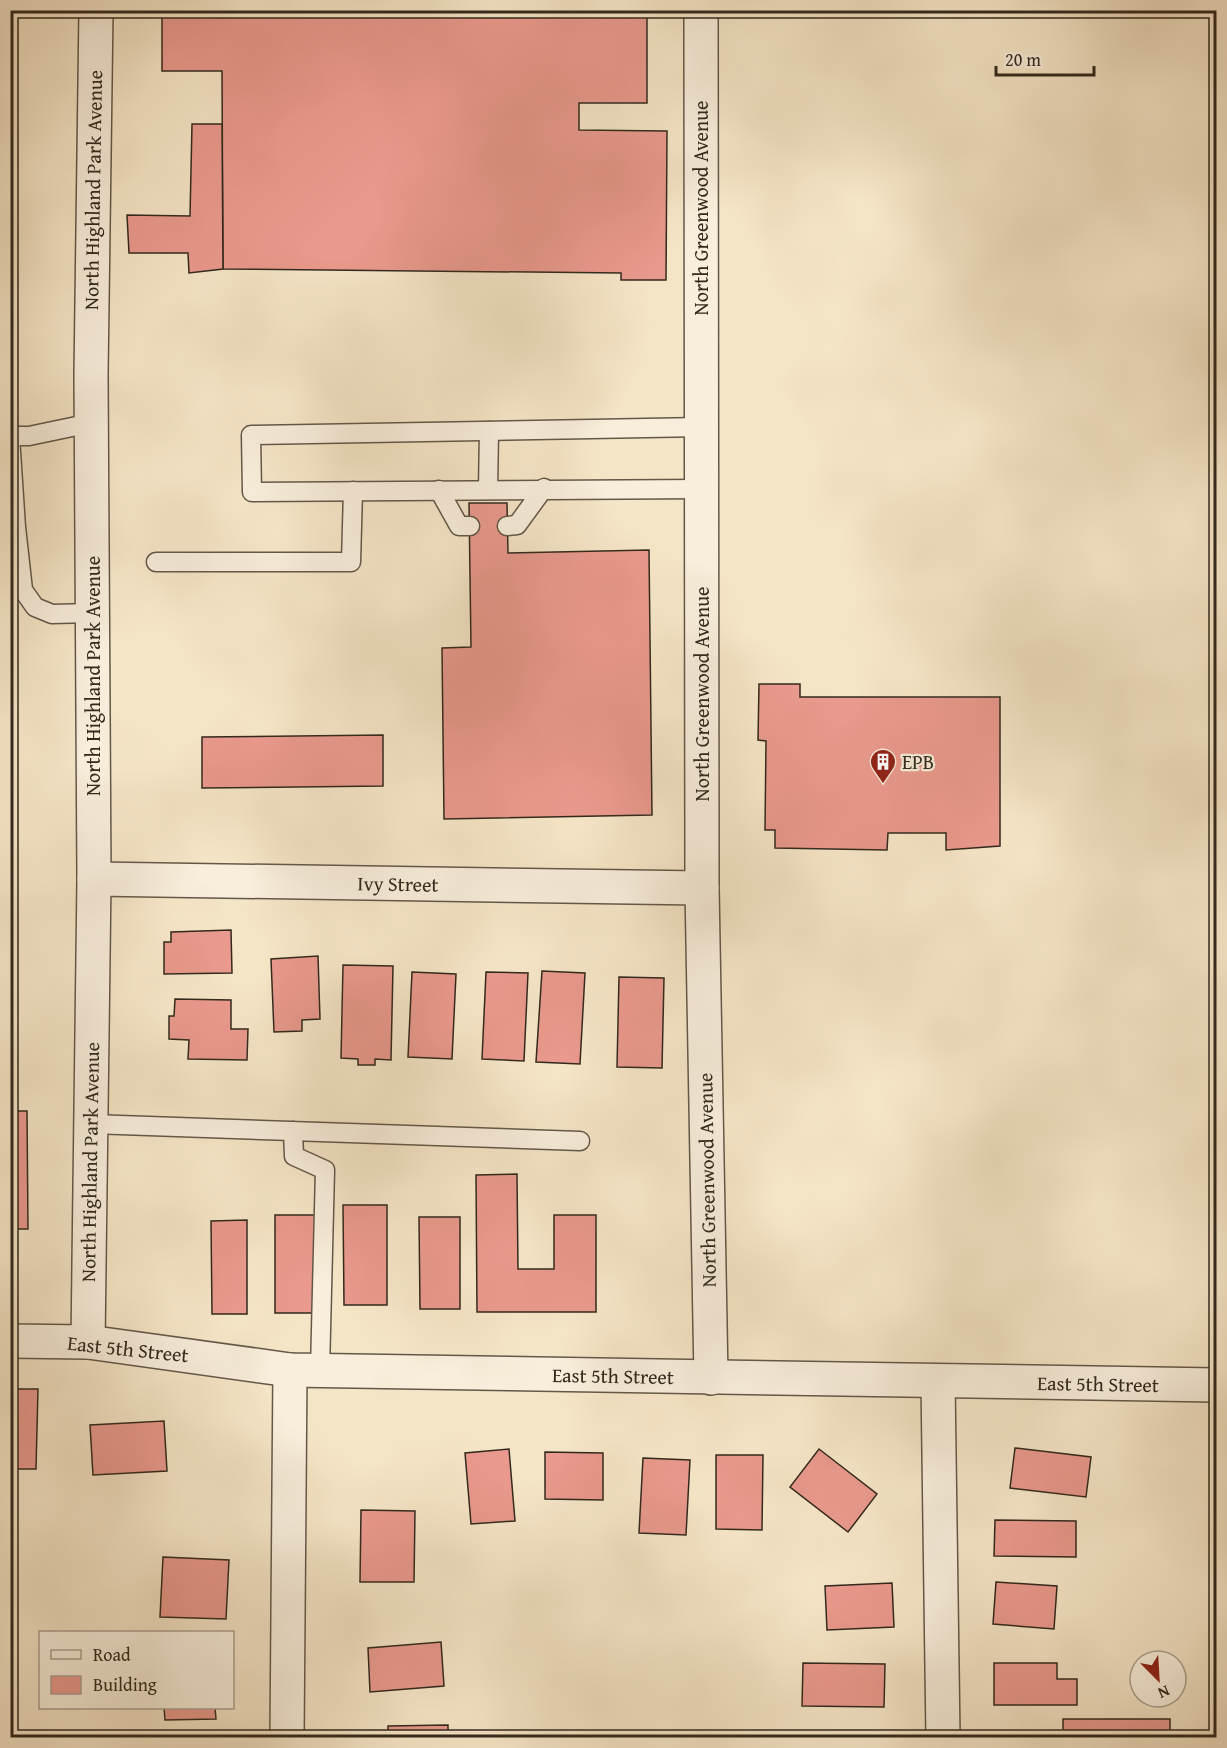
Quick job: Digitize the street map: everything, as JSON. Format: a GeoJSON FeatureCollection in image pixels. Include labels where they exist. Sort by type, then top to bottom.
{"type":"FeatureCollection","features":[{"type":"Feature","properties":{"kind":"street","name":"North Highland Park Avenue"},"geometry":{"type":"LineString","coordinates":[[88,1342],[94,879],[91,423],[96,10]]}},
{"type":"Feature","properties":{"kind":"street","name":"North Greenwood Avenue"},"geometry":{"type":"LineString","coordinates":[[701,10],[702,888],[711,1378]]}},
{"type":"Feature","properties":{"kind":"street","name":"Ivy Street"},"geometry":{"type":"LineString","coordinates":[[94,879],[702,888]]}},
{"type":"Feature","properties":{"kind":"street","name":"East 5th Street"},"geometry":{"type":"LineString","coordinates":[[10,1341],[88,1342],[305,1370],[1216,1385]]}},
{"type":"Feature","properties":{"kind":"street"},"geometry":{"type":"LineString","coordinates":[[287,1737],[305,1370]]}},
{"type":"Feature","properties":{"kind":"street"},"geometry":{"type":"LineString","coordinates":[[938,1382],[943,1737]]}},
{"type":"Feature","properties":{"kind":"lane"},"geometry":{"type":"LineString","coordinates":[[91,423],[29,436],[10,436],[23,590],[35,607],[52,614],[92,613]]}},
{"type":"Feature","properties":{"kind":"lane"},"geometry":{"type":"LineString","coordinates":[[702,427],[251,435],[252,492],[544,488],[702,489]]}},
{"type":"Feature","properties":{"kind":"lane"},"geometry":{"type":"LineString","coordinates":[[488,490],[489,431]]}},
{"type":"Feature","properties":{"kind":"lane"},"geometry":{"type":"LineString","coordinates":[[507,526],[517,525],[544,488]]}},
{"type":"Feature","properties":{"kind":"lane"},"geometry":{"type":"LineString","coordinates":[[156,562],[351,562],[353,490]]}},
{"type":"Feature","properties":{"kind":"lane"},"geometry":{"type":"LineString","coordinates":[[439,490],[459,526],[470,526]]}},
{"type":"Feature","properties":{"kind":"lane"},"geometry":{"type":"LineString","coordinates":[[91,1124],[580,1141]]}},
{"type":"Feature","properties":{"kind":"lane"},"geometry":{"type":"LineString","coordinates":[[293,1131],[294,1156],[325,1170],[305,1370]]}},
{"type":"Feature","properties":{"kind":"building"},"geometry":{"type":"Polygon","coordinates":[[[162,10],[647,10],[647,103],[579,103],[579,130],[667,131],[666,280],[621,280],[621,273],[223,269],[222,71],[162,71],[162,10]]]}},
{"type":"Feature","properties":{"kind":"building"},"geometry":{"type":"Polygon","coordinates":[[[192,124],[222,124],[223,269],[189,273],[188,253],[129,253],[127,215],[190,216],[192,124]]]}},
{"type":"Feature","properties":{"kind":"building"},"geometry":{"type":"Polygon","coordinates":[[[469,503],[507,503],[508,553],[649,550],[652,815],[444,819],[442,648],[471,647],[469,503]]]}},
{"type":"Feature","properties":{"kind":"building","name":"EPB"},"geometry":{"type":"Polygon","coordinates":[[[759,684],[800,684],[800,697],[1000,697],[1000,846],[946,850],[946,833],[888,833],[887,850],[775,848],[775,830],[765,830],[766,741],[758,740],[759,684]]]}},
{"type":"Feature","properties":{"kind":"building"},"geometry":{"type":"Polygon","coordinates":[[[383,735],[383,786],[202,788],[202,737],[383,735]]]}},
{"type":"Feature","properties":{"kind":"building"},"geometry":{"type":"Polygon","coordinates":[[[231,930],[232,973],[164,974],[164,942],[171,942],[171,932],[231,930]]]}},
{"type":"Feature","properties":{"kind":"building"},"geometry":{"type":"Polygon","coordinates":[[[318,956],[320,1019],[302,1020],[302,1031],[274,1032],[271,959],[318,956]]]}},
{"type":"Feature","properties":{"kind":"building"},"geometry":{"type":"Polygon","coordinates":[[[343,965],[393,966],[391,1060],[375,1059],[375,1065],[358,1065],[358,1059],[341,1058],[343,965]]]}},
{"type":"Feature","properties":{"kind":"building"},"geometry":{"type":"Polygon","coordinates":[[[542,971],[585,973],[580,1064],[536,1062],[542,971]]]}},
{"type":"Feature","properties":{"kind":"building"},"geometry":{"type":"Polygon","coordinates":[[[412,972],[456,974],[452,1059],[408,1057],[412,972]]]}},
{"type":"Feature","properties":{"kind":"building"},"geometry":{"type":"Polygon","coordinates":[[[486,972],[528,973],[524,1061],[482,1059],[486,972]]]}},
{"type":"Feature","properties":{"kind":"building"},"geometry":{"type":"Polygon","coordinates":[[[619,977],[664,978],[662,1068],[617,1067],[619,977]]]}},
{"type":"Feature","properties":{"kind":"building"},"geometry":{"type":"Polygon","coordinates":[[[175,999],[231,1000],[231,1029],[248,1029],[247,1060],[188,1059],[189,1040],[169,1039],[169,1016],[174,1016],[175,999]]]}},
{"type":"Feature","properties":{"kind":"building"},"geometry":{"type":"Polygon","coordinates":[[[10,1111],[27,1111],[28,1229],[10,1229],[10,1111]]]}},
{"type":"Feature","properties":{"kind":"building"},"geometry":{"type":"Polygon","coordinates":[[[517,1174],[518,1269],[554,1269],[554,1215],[596,1215],[596,1312],[477,1312],[476,1175],[517,1174]]]}},
{"type":"Feature","properties":{"kind":"building"},"geometry":{"type":"Polygon","coordinates":[[[343,1205],[387,1205],[387,1305],[344,1305],[343,1205]]]}},
{"type":"Feature","properties":{"kind":"building"},"geometry":{"type":"Polygon","coordinates":[[[275,1215],[316,1215],[317,1313],[275,1313],[275,1215]]]}},
{"type":"Feature","properties":{"kind":"building"},"geometry":{"type":"Polygon","coordinates":[[[419,1217],[460,1217],[460,1309],[420,1309],[419,1217]]]}},
{"type":"Feature","properties":{"kind":"building"},"geometry":{"type":"Polygon","coordinates":[[[247,1220],[247,1314],[212,1314],[211,1221],[247,1220]]]}},
{"type":"Feature","properties":{"kind":"building"},"geometry":{"type":"Polygon","coordinates":[[[10,1389],[38,1389],[36,1469],[10,1469],[10,1389]]]}},
{"type":"Feature","properties":{"kind":"building"},"geometry":{"type":"Polygon","coordinates":[[[164,1421],[167,1471],[93,1475],[90,1425],[164,1421]]]}},
{"type":"Feature","properties":{"kind":"building"},"geometry":{"type":"Polygon","coordinates":[[[1015,1448],[1091,1457],[1086,1497],[1010,1488],[1015,1448]]]}},
{"type":"Feature","properties":{"kind":"building"},"geometry":{"type":"Polygon","coordinates":[[[509,1449],[515,1521],[471,1524],[465,1453],[509,1449]]]}},
{"type":"Feature","properties":{"kind":"building"},"geometry":{"type":"Polygon","coordinates":[[[819,1449],[877,1494],[848,1532],[790,1487],[819,1449]]]}},
{"type":"Feature","properties":{"kind":"building"},"geometry":{"type":"Polygon","coordinates":[[[545,1452],[603,1453],[603,1500],[545,1499],[545,1452]]]}},
{"type":"Feature","properties":{"kind":"building"},"geometry":{"type":"Polygon","coordinates":[[[716,1455],[763,1455],[762,1530],[716,1529],[716,1455]]]}},
{"type":"Feature","properties":{"kind":"building"},"geometry":{"type":"Polygon","coordinates":[[[643,1458],[690,1460],[686,1535],[639,1533],[643,1458]]]}},
{"type":"Feature","properties":{"kind":"building"},"geometry":{"type":"Polygon","coordinates":[[[361,1510],[415,1511],[414,1582],[360,1582],[361,1510]]]}},
{"type":"Feature","properties":{"kind":"building"},"geometry":{"type":"Polygon","coordinates":[[[995,1520],[1076,1521],[1076,1557],[994,1556],[995,1520]]]}},
{"type":"Feature","properties":{"kind":"building"},"geometry":{"type":"Polygon","coordinates":[[[163,1557],[229,1560],[226,1619],[160,1617],[163,1557]]]}},
{"type":"Feature","properties":{"kind":"building"},"geometry":{"type":"Polygon","coordinates":[[[996,1582],[1057,1586],[1054,1629],[993,1624],[996,1582]]]}},
{"type":"Feature","properties":{"kind":"building"},"geometry":{"type":"Polygon","coordinates":[[[892,1583],[894,1627],[827,1630],[825,1586],[892,1583]]]}},
{"type":"Feature","properties":{"kind":"building"},"geometry":{"type":"Polygon","coordinates":[[[441,1642],[444,1686],[370,1692],[368,1648],[441,1642]]]}},
{"type":"Feature","properties":{"kind":"building"},"geometry":{"type":"Polygon","coordinates":[[[803,1663],[885,1664],[884,1707],[802,1706],[803,1663]]]}},
{"type":"Feature","properties":{"kind":"building"},"geometry":{"type":"Polygon","coordinates":[[[994,1663],[1057,1663],[1057,1679],[1077,1679],[1077,1705],[994,1705],[994,1663]]]}},
{"type":"Feature","properties":{"kind":"building"},"geometry":{"type":"Polygon","coordinates":[[[164,1709],[215,1709],[216,1719],[165,1720],[164,1709]]]}},
{"type":"Feature","properties":{"kind":"building"},"geometry":{"type":"Polygon","coordinates":[[[1063,1719],[1170,1719],[1170,1738],[1063,1738],[1063,1719]]]}},
{"type":"Feature","properties":{"kind":"building"},"geometry":{"type":"Polygon","coordinates":[[[448,1725],[448,1738],[388,1738],[388,1726],[448,1725]]]}},
{"type":"Feature","properties":{"kind":"place","name":"EPB"},"geometry":{"type":"Point","coordinates":[883,785]}}]}
